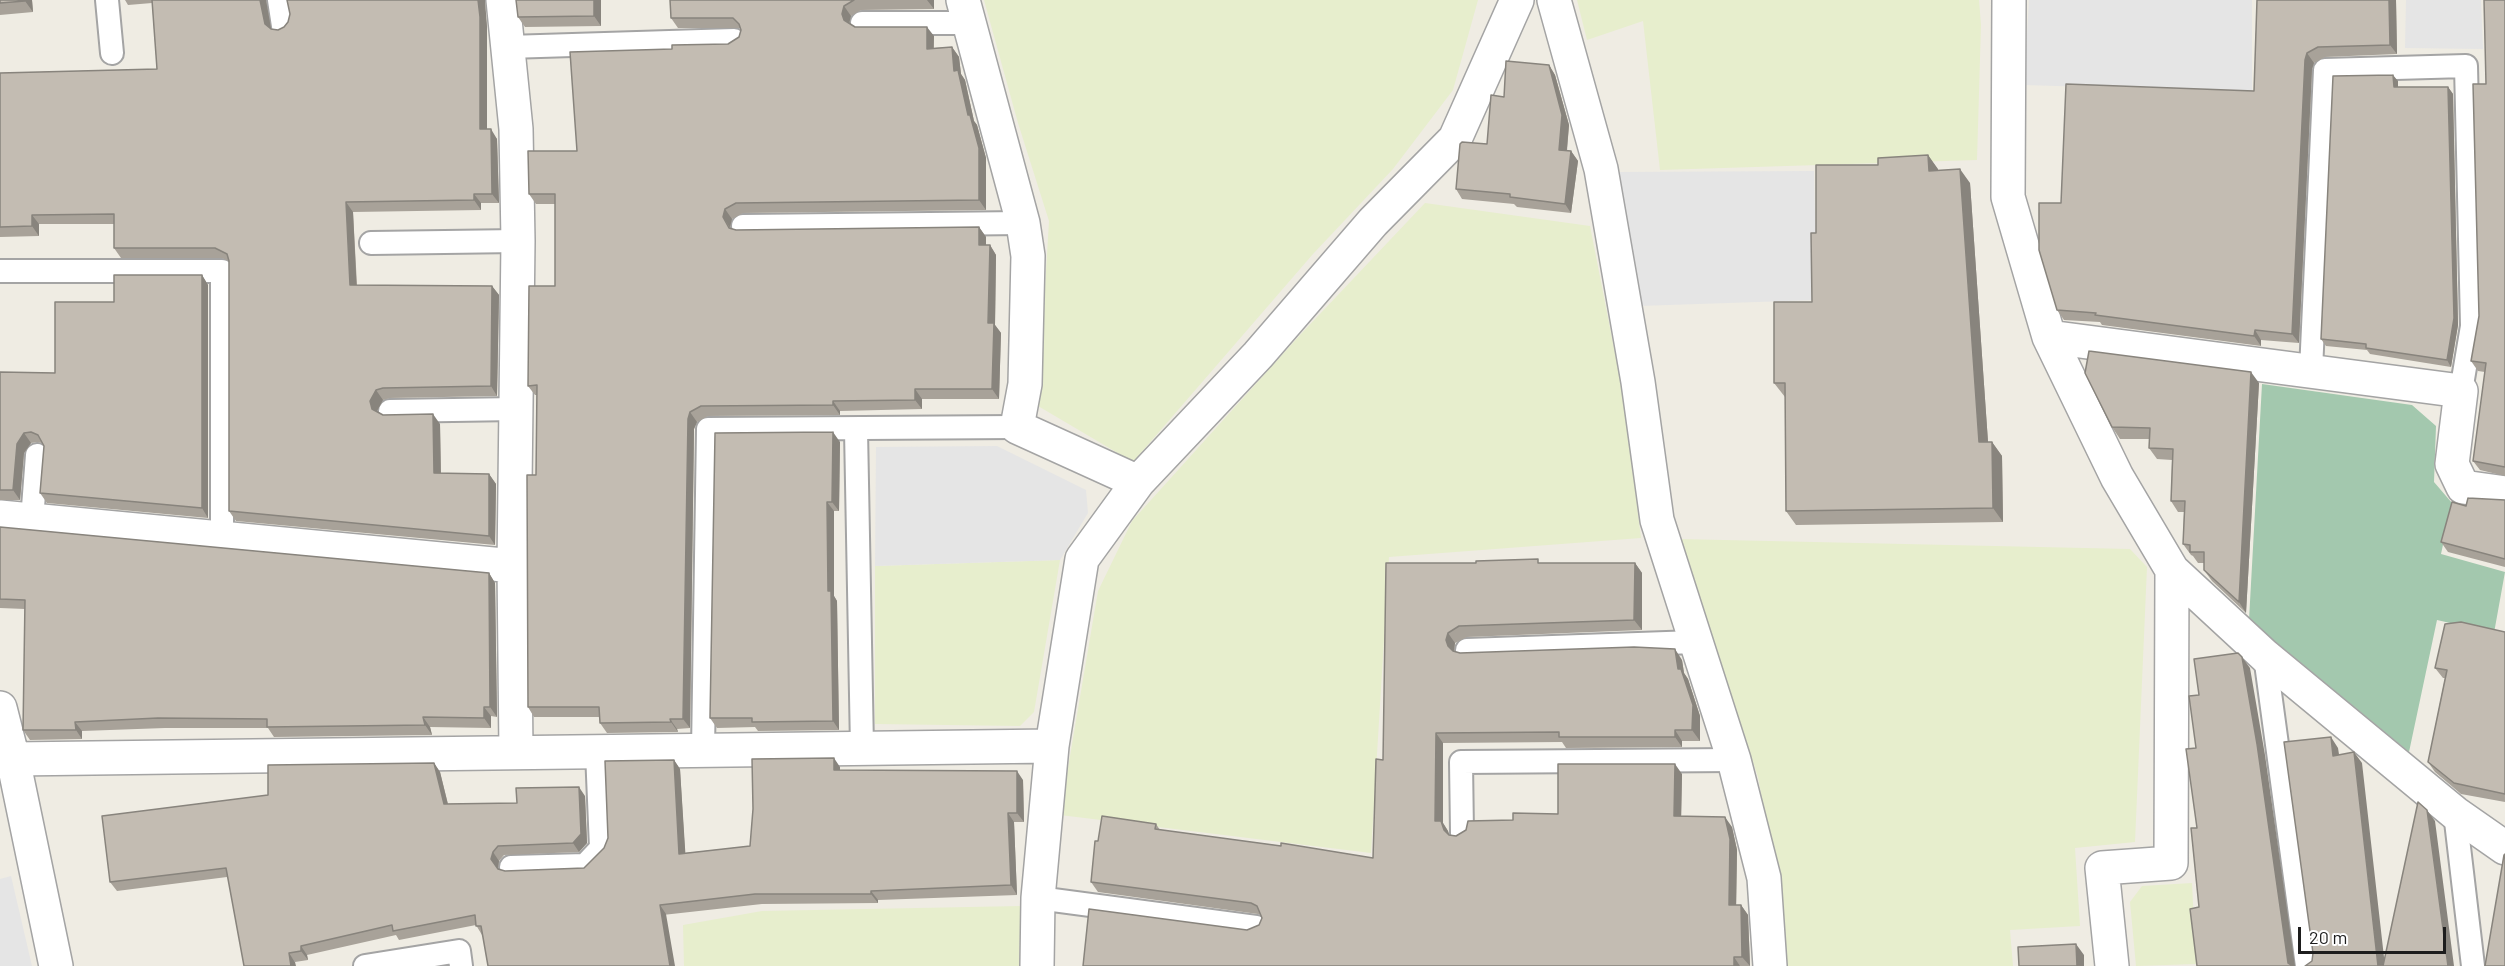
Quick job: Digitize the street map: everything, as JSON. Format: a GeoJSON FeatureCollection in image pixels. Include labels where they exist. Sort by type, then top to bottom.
{"type":"FeatureCollection","features":[{"type":"Feature","properties":{"kind":"street"},"geometry":{"type":"LineString","coordinates":[[503,0],[516,129],[518,241],[514,566],[516,752]]}},
{"type":"Feature","properties":{"kind":"street"},"geometry":{"type":"LineString","coordinates":[[1037,966],[1038,898],[1052,746],[1082,559],[1138,482],[1258,355],[1372,222],[1455,140],[1517,0]]}},
{"type":"Feature","properties":{"kind":"street"},"geometry":{"type":"LineString","coordinates":[[1554,0],[1600,169],[1638,382],[1657,520],[1734,760],[1764,878],[1770,966]]}},
{"type":"Feature","properties":{"kind":"street"},"geometry":{"type":"LineString","coordinates":[[2009,0],[2008,197],[2049,337],[2117,477],[2172,570],[2265,656],[2455,813],[2505,848]]}},
{"type":"Feature","properties":{"kind":"street"},"geometry":{"type":"LineString","coordinates":[[966,11],[1023,223],[1028,256],[1025,384],[1017,427],[1138,482]]}},
{"type":"Feature","properties":{"kind":"street"},"geometry":{"type":"LineString","coordinates":[[2049,337],[2461,391],[2452,464],[2463,487],[2505,493]]}},
{"type":"Feature","properties":{"kind":"street"},"geometry":{"type":"LineString","coordinates":[[0,517],[514,566]]}},
{"type":"Feature","properties":{"kind":"street"},"geometry":{"type":"LineString","coordinates":[[2112,966],[2102,868],[2171,863],[2172,570]]}},
{"type":"Feature","properties":{"kind":"street"},"geometry":{"type":"LineString","coordinates":[[0,708],[13,759],[56,966]]}},
{"type":"Feature","properties":{"kind":"street"},"geometry":{"type":"LineString","coordinates":[[13,759],[1052,746]]}},
{"type":"Feature","properties":{"kind":"lane"},"geometry":{"type":"LineString","coordinates":[[107,0],[112,53]]}},
{"type":"Feature","properties":{"kind":"lane"},"geometry":{"type":"LineString","coordinates":[[279,0],[283,26]]}},
{"type":"Feature","properties":{"kind":"lane"},"geometry":{"type":"LineString","coordinates":[[862,23],[966,11]]}},
{"type":"Feature","properties":{"kind":"lane"},"geometry":{"type":"LineString","coordinates":[[508,47],[734,40]]}},
{"type":"Feature","properties":{"kind":"lane"},"geometry":{"type":"LineString","coordinates":[[2311,370],[2325,70],[2466,66],[2472,326],[2461,391]]}},
{"type":"Feature","properties":{"kind":"lane"},"geometry":{"type":"LineString","coordinates":[[743,226],[1023,223]]}},
{"type":"Feature","properties":{"kind":"lane"},"geometry":{"type":"LineString","coordinates":[[371,243],[518,241]]}},
{"type":"Feature","properties":{"kind":"lane"},"geometry":{"type":"LineString","coordinates":[[0,271],[222,271],[222,538]]}},
{"type":"Feature","properties":{"kind":"lane"},"geometry":{"type":"LineString","coordinates":[[390,411],[516,410]]}},
{"type":"Feature","properties":{"kind":"lane"},"geometry":{"type":"LineString","coordinates":[[703,750],[708,429],[1017,427]]}},
{"type":"Feature","properties":{"kind":"lane"},"geometry":{"type":"LineString","coordinates":[[856,429],[861,748]]}},
{"type":"Feature","properties":{"kind":"lane"},"geometry":{"type":"LineString","coordinates":[[32,520],[37,455]]}},
{"type":"Feature","properties":{"kind":"lane"},"geometry":{"type":"LineString","coordinates":[[1467,650],[1695,642]]}},
{"type":"Feature","properties":{"kind":"lane"},"geometry":{"type":"LineString","coordinates":[[2265,656],[2307,966]]}},
{"type":"Feature","properties":{"kind":"lane"},"geometry":{"type":"LineString","coordinates":[[511,867],[585,865],[601,848],[597,752]]}},
{"type":"Feature","properties":{"kind":"lane"},"geometry":{"type":"LineString","coordinates":[[1462,833],[1461,762],[1734,760]]}},
{"type":"Feature","properties":{"kind":"lane"},"geometry":{"type":"LineString","coordinates":[[2455,813],[2473,966]]}},
{"type":"Feature","properties":{"kind":"lane"},"geometry":{"type":"LineString","coordinates":[[1038,898],[1256,927]]}},
{"type":"Feature","properties":{"kind":"lane"},"geometry":{"type":"LineString","coordinates":[[365,966],[459,951],[462,966]]}},
{"type":"Feature","properties":{"kind":"green space"},"geometry":{"type":"Polygon","coordinates":[[[984,0],[1478,0],[1453,90],[1393,169],[1313,254],[1133,462],[1038,406],[1049,221],[1018,123],[984,0]]]}},
{"type":"Feature","properties":{"kind":"green space"},"geometry":{"type":"Polygon","coordinates":[[[1577,0],[1979,0],[1981,25],[1977,160],[1660,170],[1643,21],[1587,40],[1577,0]]]}},
{"type":"Feature","properties":{"kind":"green space"},"geometry":{"type":"Polygon","coordinates":[[[1425,203],[1590,226],[1623,394],[1641,538],[1389,557],[1371,853],[1060,815],[1098,591],[1132,521],[1300,335],[1425,203]]]}},
{"type":"Feature","properties":{"kind":"green space"},"geometry":{"type":"Polygon","coordinates":[[[2262,384],[2412,405],[2436,426],[2434,482],[2452,503],[2441,554],[2505,572],[2494,633],[2437,620],[2409,752],[2249,620],[2262,384]]]}},
{"type":"Feature","properties":{"kind":"green space"},"geometry":{"type":"Polygon","coordinates":[[[1679,539],[2130,549],[2147,567],[2135,842],[2075,848],[2080,926],[2010,930],[2013,966],[1785,966],[1782,909],[1758,777],[1679,539]]]}},
{"type":"Feature","properties":{"kind":"green space"},"geometry":{"type":"Polygon","coordinates":[[[1060,560],[1034,712],[1020,726],[875,724],[875,566],[1060,560]]]}},
{"type":"Feature","properties":{"kind":"green space"},"geometry":{"type":"Polygon","coordinates":[[[2192,883],[2196,964],[2136,966],[2130,902],[2142,886],[2192,883]]]}},
{"type":"Feature","properties":{"kind":"green space"},"geometry":{"type":"Polygon","coordinates":[[[1021,906],[1019,966],[684,966],[683,925],[762,911],[1021,906]]]}},
{"type":"Feature","properties":{"kind":"shaded area"},"geometry":{"type":"Polygon","coordinates":[[[2029,0],[2252,0],[2252,92],[2024,85],[2029,0]]]}},
{"type":"Feature","properties":{"kind":"shaded area"},"geometry":{"type":"Polygon","coordinates":[[[2406,0],[2481,0],[2483,49],[2405,48],[2406,0]]]}},
{"type":"Feature","properties":{"kind":"shaded area"},"geometry":{"type":"Polygon","coordinates":[[[1814,171],[1817,300],[1639,306],[1617,172],[1814,171]]]}},
{"type":"Feature","properties":{"kind":"shaded area"},"geometry":{"type":"Polygon","coordinates":[[[997,446],[1086,490],[1088,513],[1060,560],[875,566],[876,447],[997,446]]]}},
{"type":"Feature","properties":{"kind":"shaded area"},"geometry":{"type":"Polygon","coordinates":[[[11,876],[32,966],[0,966],[0,879],[11,876]]]}},
{"type":"Feature","properties":{"kind":"building"},"geometry":{"type":"Polygon","coordinates":[[[0,0],[25,0],[25,1],[0,3],[0,0]]]}},
{"type":"Feature","properties":{"kind":"building"},"geometry":{"type":"Polygon","coordinates":[[[152,0],[260,0],[265,24],[271,29],[278,30],[288,22],[290,14],[287,0],[478,0],[480,129],[491,129],[492,194],[474,194],[474,200],[346,202],[350,285],[492,286],[491,386],[383,388],[376,390],[370,401],[372,409],[383,415],[433,414],[434,473],[489,474],[489,536],[229,511],[229,261],[227,254],[215,248],[114,248],[114,214],[32,215],[32,226],[0,227],[0,73],[157,69],[152,0]]]}},
{"type":"Feature","properties":{"kind":"building"},"geometry":{"type":"Polygon","coordinates":[[[516,0],[594,0],[594,16],[518,17],[516,0]]]}},
{"type":"Feature","properties":{"kind":"building"},"geometry":{"type":"Polygon","coordinates":[[[670,0],[854,0],[844,6],[842,14],[844,20],[855,27],[927,27],[927,49],[952,47],[954,71],[958,70],[968,115],[970,115],[979,148],[979,200],[736,203],[725,209],[723,217],[729,228],[736,230],[979,227],[979,245],[990,245],[988,323],[994,323],[992,389],[915,389],[915,400],[833,401],[833,405],[701,406],[690,412],[688,419],[683,719],[670,719],[671,722],[600,723],[599,707],[528,707],[527,475],[536,475],[537,385],[528,386],[529,286],[555,286],[555,194],[529,194],[528,151],[577,151],[570,52],[672,49],[672,45],[728,44],[739,37],[741,30],[733,18],[671,18],[670,0]]]}},
{"type":"Feature","properties":{"kind":"building"},"geometry":{"type":"Polygon","coordinates":[[[2257,0],[2389,0],[2390,45],[2318,47],[2307,53],[2292,334],[2255,330],[2254,336],[2095,315],[2096,313],[2057,310],[2039,250],[2039,203],[2061,203],[2066,84],[2254,91],[2257,0]]]}},
{"type":"Feature","properties":{"kind":"building"},"geometry":{"type":"Polygon","coordinates":[[[2484,0],[2505,0],[2505,467],[2473,461],[2486,363],[2471,361],[2479,316],[2473,84],[2486,84],[2484,0]]]}},
{"type":"Feature","properties":{"kind":"building"},"geometry":{"type":"Polygon","coordinates":[[[1506,61],[1549,65],[1562,115],[1559,150],[1571,151],[1565,204],[1510,197],[1510,194],[1456,189],[1460,144],[1462,142],[1487,144],[1491,95],[1504,97],[1506,61]]]}},
{"type":"Feature","properties":{"kind":"building"},"geometry":{"type":"Polygon","coordinates":[[[2393,75],[2394,87],[2448,87],[2454,318],[2447,360],[2366,348],[2366,344],[2321,339],[2333,76],[2393,75]]]}},
{"type":"Feature","properties":{"kind":"building"},"geometry":{"type":"Polygon","coordinates":[[[1928,155],[1929,171],[1960,169],[1979,442],[1992,442],[1993,508],[1786,511],[1785,383],[1774,383],[1774,302],[1812,302],[1811,233],[1816,233],[1816,165],[1878,165],[1878,158],[1928,155]]]}},
{"type":"Feature","properties":{"kind":"building"},"geometry":{"type":"Polygon","coordinates":[[[114,275],[202,275],[202,508],[40,493],[44,446],[38,435],[31,432],[24,433],[17,444],[13,490],[0,490],[0,372],[55,373],[55,302],[114,302],[114,275]]]}},
{"type":"Feature","properties":{"kind":"building"},"geometry":{"type":"Polygon","coordinates":[[[2089,351],[2251,372],[2239,602],[2204,570],[2204,552],[2190,552],[2190,545],[2183,544],[2185,501],[2171,501],[2173,449],[2149,448],[2150,428],[2112,427],[2085,373],[2089,351]]]}},
{"type":"Feature","properties":{"kind":"building"},"geometry":{"type":"Polygon","coordinates":[[[833,432],[832,502],[827,502],[833,721],[752,722],[752,718],[710,718],[715,433],[833,432]]]}},
{"type":"Feature","properties":{"kind":"building"},"geometry":{"type":"Polygon","coordinates":[[[2468,498],[2505,500],[2505,559],[2441,542],[2452,502],[2466,506],[2468,498]]]}},
{"type":"Feature","properties":{"kind":"building"},"geometry":{"type":"Polygon","coordinates":[[[0,527],[489,573],[490,707],[484,707],[484,718],[423,717],[425,725],[267,727],[267,719],[158,718],[75,722],[76,730],[23,730],[25,600],[0,599],[0,527]]]}},
{"type":"Feature","properties":{"kind":"building"},"geometry":{"type":"Polygon","coordinates":[[[1538,559],[1538,563],[1635,563],[1634,620],[1459,626],[1448,633],[1446,640],[1448,646],[1460,653],[1634,647],[1675,649],[1678,669],[1681,669],[1693,705],[1692,730],[1675,730],[1675,737],[1559,737],[1559,732],[1436,733],[1435,821],[1441,821],[1444,830],[1449,835],[1456,836],[1466,830],[1468,821],[1513,820],[1513,813],[1558,814],[1558,764],[1675,764],[1674,816],[1725,817],[1730,839],[1729,905],[1741,905],[1742,957],[1734,957],[1734,966],[1083,966],[1089,909],[1247,930],[1259,925],[1262,918],[1257,906],[1251,903],[1091,882],[1095,841],[1098,841],[1102,816],[1156,824],[1155,829],[1281,846],[1281,843],[1373,858],[1376,759],[1383,760],[1386,563],[1476,563],[1476,561],[1538,559]]]}},
{"type":"Feature","properties":{"kind":"building"},"geometry":{"type":"Polygon","coordinates":[[[2461,622],[2505,632],[2505,794],[2454,783],[2428,762],[2447,670],[2435,668],[2445,624],[2461,622]]]}},
{"type":"Feature","properties":{"kind":"building"},"geometry":{"type":"Polygon","coordinates":[[[2238,653],[2242,657],[2257,744],[2288,963],[2293,966],[2197,966],[2190,909],[2199,907],[2191,828],[2197,828],[2186,749],[2196,748],[2189,696],[2199,695],[2194,659],[2238,653]]]}},
{"type":"Feature","properties":{"kind":"building"},"geometry":{"type":"Polygon","coordinates":[[[2331,737],[2333,756],[2354,752],[2378,966],[2305,966],[2312,961],[2313,953],[2284,742],[2331,737]]]}},
{"type":"Feature","properties":{"kind":"building"},"geometry":{"type":"Polygon","coordinates":[[[834,758],[834,770],[1017,771],[1017,813],[1008,813],[1011,885],[871,891],[871,894],[755,894],[660,905],[670,966],[488,966],[481,926],[476,926],[475,915],[393,931],[392,925],[301,946],[301,951],[289,953],[291,966],[244,966],[226,868],[110,882],[102,816],[268,795],[268,765],[434,763],[444,804],[517,803],[516,788],[579,787],[581,834],[573,843],[498,846],[491,859],[498,869],[505,871],[584,868],[604,848],[608,838],[605,761],[674,760],[679,854],[750,846],[753,809],[752,759],[834,758]]]}},
{"type":"Feature","properties":{"kind":"building"},"geometry":{"type":"Polygon","coordinates":[[[2418,802],[2427,810],[2448,966],[2383,966],[2418,802]]]}},
{"type":"Feature","properties":{"kind":"building"},"geometry":{"type":"Polygon","coordinates":[[[2504,855],[2505,966],[2485,966],[2504,855]]]}},
{"type":"Feature","properties":{"kind":"building"},"geometry":{"type":"Polygon","coordinates":[[[2076,944],[2077,966],[2019,966],[2018,947],[2076,944]]]}}]}
